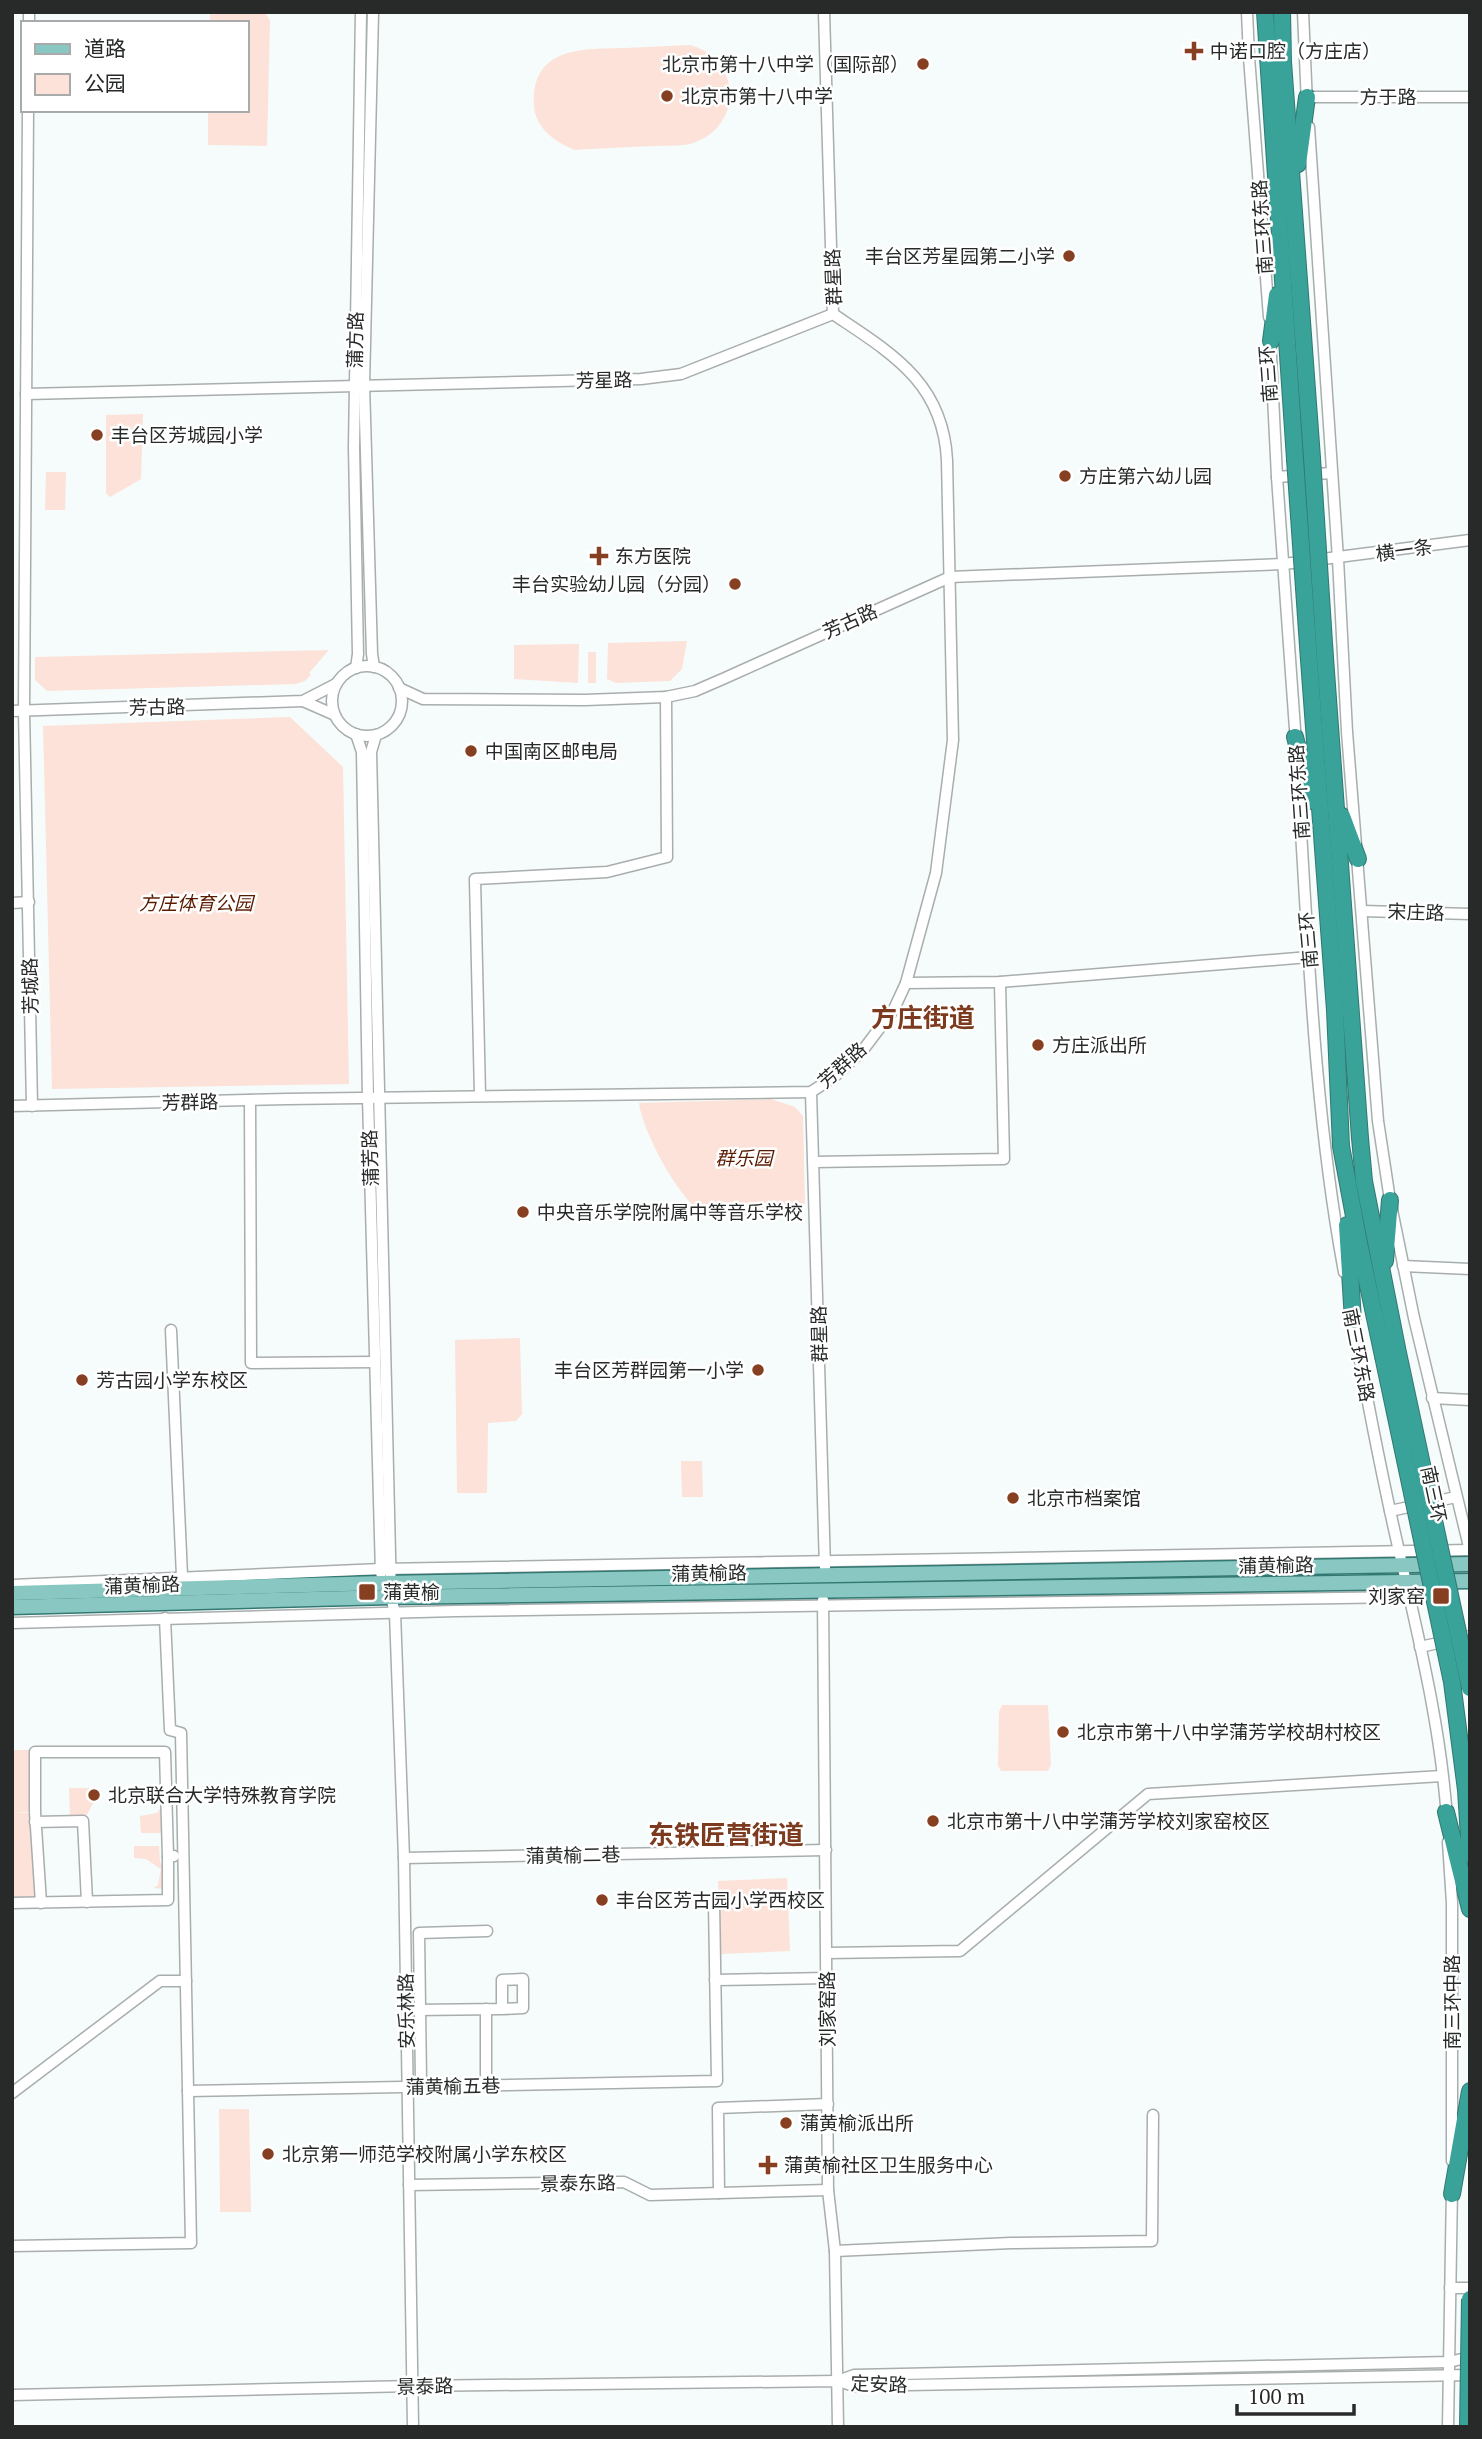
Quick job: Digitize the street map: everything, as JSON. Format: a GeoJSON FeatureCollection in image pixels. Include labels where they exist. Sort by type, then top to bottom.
{"type":"FeatureCollection","features":[{"type":"Feature","properties":{"kind":"highway","name":"南三环"},"geometry":{"type":"LineString","coordinates":[[1282,12],[1283,62],[1312,458],[1322,837],[1335,1010],[1341,1146],[1359,1243],[1390,1355],[1470,1688]]}},
{"type":"Feature","properties":{"kind":"highway","name":"南三环"},"geometry":{"type":"LineString","coordinates":[[1265,13],[1295,459],[1317,659],[1336,798],[1364,1181],[1384,1281],[1390,1355],[1452,1682],[1466,1790],[1470,1854]]}},
{"type":"Feature","properties":{"kind":"highway"},"geometry":{"type":"LineString","coordinates":[[1293,194],[1307,97]]}},
{"type":"Feature","properties":{"kind":"highway"},"geometry":{"type":"LineString","coordinates":[[1271,341],[1281,261]]}},
{"type":"Feature","properties":{"kind":"highway"},"geometry":{"type":"LineString","coordinates":[[1295,737],[1322,837]]}},
{"type":"Feature","properties":{"kind":"highway"},"geometry":{"type":"LineString","coordinates":[[1336,798],[1358,859]]}},
{"type":"Feature","properties":{"kind":"highway"},"geometry":{"type":"LineString","coordinates":[[1341,1146],[1353,1320]]}},
{"type":"Feature","properties":{"kind":"highway"},"geometry":{"type":"LineString","coordinates":[[1384,1281],[1390,1200]]}},
{"type":"Feature","properties":{"kind":"highway"},"geometry":{"type":"LineString","coordinates":[[1446,1812],[1470,1909]]}},
{"type":"Feature","properties":{"kind":"highway"},"geometry":{"type":"LineString","coordinates":[[1452,2193],[1470,2091]]}},
{"type":"Feature","properties":{"kind":"highway"},"geometry":{"type":"LineString","coordinates":[[1468,2427],[1470,2299]]}},
{"type":"Feature","properties":{"kind":"main road","name":"蒲黄榆路"},"geometry":{"type":"LineString","coordinates":[[824,1583],[1401,1559],[1470,1564]]}},
{"type":"Feature","properties":{"kind":"main road"},"geometry":{"type":"LineString","coordinates":[[115,1588],[141,1578]]}},
{"type":"Feature","properties":{"kind":"main road","name":"蒲黄榆路"},"geometry":{"type":"LineString","coordinates":[[12,1608],[387,1580]]}},
{"type":"Feature","properties":{"kind":"main road","name":"蒲黄榆路"},"geometry":{"type":"LineString","coordinates":[[12,1593],[387,1580],[1090,1587],[1470,1581]]}},
{"type":"Feature","properties":{"kind":"street","name":"蒲方路"},"geometry":{"type":"LineString","coordinates":[[356,668],[361,12]]}},
{"type":"Feature","properties":{"kind":"street","name":"蒲方路"},"geometry":{"type":"LineString","coordinates":[[373,12],[359,385],[374,667]]}},
{"type":"Feature","properties":{"kind":"street","name":"群星路"},"geometry":{"type":"LineString","coordinates":[[824,12],[833,314],[903,363],[936,407],[946,440],[950,577]]}},
{"type":"Feature","properties":{"kind":"street","name":"南三环东路"},"geometry":{"type":"LineString","coordinates":[[1248,12],[1309,957],[1324,1145],[1332,1208],[1353,1320],[1406,1582]]}},
{"type":"Feature","properties":{"kind":"street"},"geometry":{"type":"LineString","coordinates":[[12,1585],[182,1576],[387,1580],[825,1561],[1401,1559],[1470,1550],[1432,1398],[1390,1200],[1378,1121],[1347,732],[1303,12]]}},
{"type":"Feature","properties":{"kind":"street","name":"方于路"},"geometry":{"type":"LineString","coordinates":[[1307,97],[1470,97]]}},
{"type":"Feature","properties":{"kind":"street","name":"芳城路"},"geometry":{"type":"LineString","coordinates":[[28,112],[26,394],[18,711],[29,902],[32,1106]]}},
{"type":"Feature","properties":{"kind":"street","name":"芳星路"},"geometry":{"type":"LineString","coordinates":[[26,394],[641,379],[681,374],[833,314]]}},
{"type":"Feature","properties":{"kind":"street"},"geometry":{"type":"LineString","coordinates":[[1277,477],[1331,473]]}},
{"type":"Feature","properties":{"kind":"street"},"geometry":{"type":"LineString","coordinates":[[1283,544],[1336,539]]}},
{"type":"Feature","properties":{"kind":"street","name":"横一条"},"geometry":{"type":"LineString","coordinates":[[1284,564],[1470,540]]}},
{"type":"Feature","properties":{"kind":"street","name":"芳古路"},"geometry":{"type":"LineString","coordinates":[[423,699],[585,700],[666,697],[695,691],[950,577],[1284,564]]}},
{"type":"Feature","properties":{"kind":"street","name":"芳群路"},"geometry":{"type":"LineString","coordinates":[[12,1106],[811,1092],[834,1077],[863,1050],[894,1009],[906,984],[936,873],[953,740],[950,577]]}},
{"type":"Feature","properties":{"kind":"street"},"geometry":{"type":"LineString","coordinates":[[1286,584],[1339,579]]}},
{"type":"Feature","properties":{"kind":"street"},"geometry":{"type":"LineString","coordinates":[[1290,652],[1343,649]]}},
{"type":"Feature","properties":{"kind":"street"},"geometry":{"type":"LineString","coordinates":[[399,688],[400,711],[391,726],[376,735],[356,734],[344,728],[335,715],[332,702],[337,684],[344,675],[356,668],[374,667],[387,673],[399,688],[423,699]]}},
{"type":"Feature","properties":{"kind":"street"},"geometry":{"type":"LineString","coordinates":[[303,701],[337,684]]}},
{"type":"Feature","properties":{"kind":"street"},"geometry":{"type":"LineString","coordinates":[[480,1096],[475,879],[607,872],[667,857],[666,697]]}},
{"type":"Feature","properties":{"kind":"street"},"geometry":{"type":"LineString","coordinates":[[400,711],[423,699]]}},
{"type":"Feature","properties":{"kind":"street"},"geometry":{"type":"LineString","coordinates":[[303,701],[335,715]]}},
{"type":"Feature","properties":{"kind":"street","name":"芳古路"},"geometry":{"type":"LineString","coordinates":[[18,711],[303,701]]}},
{"type":"Feature","properties":{"kind":"street","name":"蒲芳路"},"geometry":{"type":"LineString","coordinates":[[356,734],[362,752],[387,1580]]}},
{"type":"Feature","properties":{"kind":"street","name":"蒲芳路"},"geometry":{"type":"LineString","coordinates":[[376,735],[371,752],[375,1362],[387,1580]]}},
{"type":"Feature","properties":{"kind":"street"},"geometry":{"type":"LineString","coordinates":[[12,903],[29,902]]}},
{"type":"Feature","properties":{"kind":"street","name":"宋庄路"},"geometry":{"type":"LineString","coordinates":[[1362,911],[1470,914]]}},
{"type":"Feature","properties":{"kind":"street"},"geometry":{"type":"LineString","coordinates":[[906,984],[1000,982],[1309,957]]}},
{"type":"Feature","properties":{"kind":"street"},"geometry":{"type":"LineString","coordinates":[[814,1162],[1004,1159],[1000,982]]}},
{"type":"Feature","properties":{"kind":"street","name":"群星路"},"geometry":{"type":"LineString","coordinates":[[811,1092],[824,1583]]}},
{"type":"Feature","properties":{"kind":"street"},"geometry":{"type":"LineString","coordinates":[[250,1100],[251,1363],[375,1362]]}},
{"type":"Feature","properties":{"kind":"street"},"geometry":{"type":"LineString","coordinates":[[1404,1266],[1470,1269]]}},
{"type":"Feature","properties":{"kind":"street"},"geometry":{"type":"LineString","coordinates":[[171,1330],[182,1576]]}},
{"type":"Feature","properties":{"kind":"street"},"geometry":{"type":"LineString","coordinates":[[1432,1398],[1470,1400]]}},
{"type":"Feature","properties":{"kind":"street"},"geometry":{"type":"LineString","coordinates":[[1390,1511],[1456,1497]]}},
{"type":"Feature","properties":{"kind":"street","name":"安乐林路"},"geometry":{"type":"LineString","coordinates":[[387,1580],[395,1613],[404,1858],[413,2427]]}},
{"type":"Feature","properties":{"kind":"street","name":"南三环中路"},"geometry":{"type":"LineString","coordinates":[[1406,1582],[1439,1744],[1452,1902],[1452,2193],[1448,2427]]}},
{"type":"Feature","properties":{"kind":"street","name":"刘家窑路"},"geometry":{"type":"LineString","coordinates":[[824,1583],[828,2190],[835,2251],[838,2427]]}},
{"type":"Feature","properties":{"kind":"street"},"geometry":{"type":"LineString","coordinates":[[1090,1587],[1102,1602]]}},
{"type":"Feature","properties":{"kind":"street"},"geometry":{"type":"LineString","coordinates":[[12,1623],[395,1613],[1409,1597]]}},
{"type":"Feature","properties":{"kind":"street"},"geometry":{"type":"LineString","coordinates":[[12,2246],[191,2243],[181,1733],[170,1730],[165,1618]]}},
{"type":"Feature","properties":{"kind":"street"},"geometry":{"type":"LineString","coordinates":[[1420,1647],[1470,1636]]}},
{"type":"Feature","properties":{"kind":"street"},"geometry":{"type":"LineString","coordinates":[[12,1903],[41,1903],[167,1900],[165,1752],[35,1752],[35,1822],[41,1903]]}},
{"type":"Feature","properties":{"kind":"street"},"geometry":{"type":"LineString","coordinates":[[827,1953],[960,1951],[1148,1794],[1442,1776]]}},
{"type":"Feature","properties":{"kind":"street"},"geometry":{"type":"LineString","coordinates":[[35,1822],[83,1821],[87,1902]]}},
{"type":"Feature","properties":{"kind":"street","name":"蒲黄榆二巷"},"geometry":{"type":"LineString","coordinates":[[404,1858],[826,1850]]}},
{"type":"Feature","properties":{"kind":"street"},"geometry":{"type":"LineString","coordinates":[[168,1857],[184,1856]]}},
{"type":"Feature","properties":{"kind":"street"},"geometry":{"type":"LineString","coordinates":[[714,1903],[715,1980],[827,1978]]}},
{"type":"Feature","properties":{"kind":"street"},"geometry":{"type":"LineString","coordinates":[[421,2081],[419,1933],[487,1931]]}},
{"type":"Feature","properties":{"kind":"street","name":"蒲黄榆五巷"},"geometry":{"type":"LineString","coordinates":[[188,2091],[717,2081],[715,1980]]}},
{"type":"Feature","properties":{"kind":"street"},"geometry":{"type":"LineString","coordinates":[[12,2093],[160,1981],[186,1981]]}},
{"type":"Feature","properties":{"kind":"street"},"geometry":{"type":"LineString","coordinates":[[486,2009],[486,2076]]}},
{"type":"Feature","properties":{"kind":"street"},"geometry":{"type":"LineString","coordinates":[[406,2010],[502,2009]]}},
{"type":"Feature","properties":{"kind":"street"},"geometry":{"type":"LineString","coordinates":[[719,2193],[718,2108],[828,2105]]}},
{"type":"Feature","properties":{"kind":"street"},"geometry":{"type":"LineString","coordinates":[[835,2251],[1012,2243],[1152,2241],[1153,2115]]}},
{"type":"Feature","properties":{"kind":"street","name":"景泰东路"},"geometry":{"type":"LineString","coordinates":[[409,2185],[624,2182],[650,2195],[828,2190]]}},
{"type":"Feature","properties":{"kind":"street"},"geometry":{"type":"LineString","coordinates":[[1450,2288],[1470,2288]]}},
{"type":"Feature","properties":{"kind":"street","name":"定安路"},"geometry":{"type":"LineString","coordinates":[[838,2381],[854,2375],[1449,2362],[1470,2357]]}},
{"type":"Feature","properties":{"kind":"street","name":"定安路"},"geometry":{"type":"LineString","coordinates":[[838,2381],[854,2386],[1470,2375]]}},
{"type":"Feature","properties":{"kind":"street","name":"景泰路"},"geometry":{"type":"LineString","coordinates":[[12,2395],[413,2386],[838,2381]]}},
{"type":"Feature","properties":{"kind":"green space"},"geometry":{"type":"Polygon","coordinates":[[[210,12],[266,14],[270,20],[267,146],[208,145],[208,112],[248,112],[248,21],[210,21],[210,12]]]}},
{"type":"Feature","properties":{"kind":"green space"},"geometry":{"type":"Polygon","coordinates":[[[690,45],[716,59],[724,70],[729,85],[729,104],[722,121],[702,139],[680,145],[575,150],[547,133],[538,121],[534,105],[535,86],[541,71],[551,61],[563,55],[593,49],[690,45]]]}},
{"type":"Feature","properties":{"kind":"green space"},"geometry":{"type":"Polygon","coordinates":[[[143,414],[141,479],[110,497],[106,493],[106,415],[143,414]]]}},
{"type":"Feature","properties":{"kind":"green space"},"geometry":{"type":"Polygon","coordinates":[[[46,472],[66,472],[65,510],[45,510],[46,472]]]}},
{"type":"Feature","properties":{"kind":"green space"},"geometry":{"type":"Polygon","coordinates":[[[687,641],[682,669],[670,681],[616,683],[607,679],[608,643],[687,641]]]}},
{"type":"Feature","properties":{"kind":"green space"},"geometry":{"type":"Polygon","coordinates":[[[579,644],[578,683],[514,679],[514,645],[579,644]]]}},
{"type":"Feature","properties":{"kind":"green space"},"geometry":{"type":"Polygon","coordinates":[[[329,650],[309,673],[311,675],[296,684],[47,691],[35,680],[35,657],[329,650]]]}},
{"type":"Feature","properties":{"kind":"green space"},"geometry":{"type":"Polygon","coordinates":[[[588,652],[596,652],[596,683],[588,683],[588,652]]]}},
{"type":"Feature","properties":{"kind":"green space","name":"方庄体育公园"},"geometry":{"type":"Polygon","coordinates":[[[290,717],[343,767],[349,1084],[52,1089],[43,726],[290,717]]]}},
{"type":"Feature","properties":{"kind":"green space","name":"群乐园"},"geometry":{"type":"Polygon","coordinates":[[[771,1099],[795,1107],[803,1116],[805,1204],[757,1216],[732,1218],[709,1216],[698,1210],[676,1184],[655,1149],[639,1103],[771,1099]]]}},
{"type":"Feature","properties":{"kind":"green space"},"geometry":{"type":"Polygon","coordinates":[[[520,1338],[522,1414],[516,1421],[488,1423],[487,1493],[457,1493],[455,1340],[520,1338]]]}},
{"type":"Feature","properties":{"kind":"green space"},"geometry":{"type":"Polygon","coordinates":[[[681,1461],[702,1461],[703,1497],[682,1497],[681,1461]]]}},
{"type":"Feature","properties":{"kind":"green space"},"geometry":{"type":"Polygon","coordinates":[[[1002,1705],[1048,1705],[1051,1765],[1048,1771],[1001,1771],[998,1765],[999,1712],[1002,1705]]]}},
{"type":"Feature","properties":{"kind":"green space"},"geometry":{"type":"Polygon","coordinates":[[[12,1750],[32,1750],[35,1812],[15,1812],[31,1813],[40,1898],[12,1899],[12,1750]]]}},
{"type":"Feature","properties":{"kind":"green space"},"geometry":{"type":"Polygon","coordinates":[[[69,1788],[94,1788],[94,1802],[85,1818],[70,1818],[69,1788]]]}},
{"type":"Feature","properties":{"kind":"green space"},"geometry":{"type":"Polygon","coordinates":[[[161,1808],[165,1808],[164,1833],[141,1833],[140,1816],[157,1813],[161,1808]]]}},
{"type":"Feature","properties":{"kind":"green space"},"geometry":{"type":"Polygon","coordinates":[[[134,1846],[159,1846],[160,1862],[165,1869],[163,1889],[154,1888],[158,1885],[161,1869],[146,1859],[134,1858],[134,1846]]]}},
{"type":"Feature","properties":{"kind":"green space"},"geometry":{"type":"Polygon","coordinates":[[[787,1878],[790,1951],[721,1954],[718,1881],[787,1878]]]}},
{"type":"Feature","properties":{"kind":"green space"},"geometry":{"type":"Polygon","coordinates":[[[219,2109],[249,2109],[251,2212],[220,2212],[219,2109]]]}},
{"type":"Feature","properties":{"kind":"place","name":"中诺口腔（方庄店）"},"geometry":{"type":"Point","coordinates":[1194,51]}},
{"type":"Feature","properties":{"kind":"place","name":"北京市第十八中学（国际部）"},"geometry":{"type":"Point","coordinates":[923,64]}},
{"type":"Feature","properties":{"kind":"place","name":"北京市第十八中学"},"geometry":{"type":"Point","coordinates":[667,96]}},
{"type":"Feature","properties":{"kind":"place","name":"丰台区芳星园第二小学"},"geometry":{"type":"Point","coordinates":[1069,256]}},
{"type":"Feature","properties":{"kind":"place","name":"丰台区芳城园小学"},"geometry":{"type":"Point","coordinates":[97,435]}},
{"type":"Feature","properties":{"kind":"place","name":"方庄第六幼儿园"},"geometry":{"type":"Point","coordinates":[1065,476]}},
{"type":"Feature","properties":{"kind":"place","name":"东方医院"},"geometry":{"type":"Point","coordinates":[599,556]}},
{"type":"Feature","properties":{"kind":"place","name":"丰台实验幼儿园（分园）"},"geometry":{"type":"Point","coordinates":[735,584]}},
{"type":"Feature","properties":{"kind":"place","name":"中国南区邮电局"},"geometry":{"type":"Point","coordinates":[471,751]}},
{"type":"Feature","properties":{"kind":"place","name":"方庄派出所"},"geometry":{"type":"Point","coordinates":[1038,1045]}},
{"type":"Feature","properties":{"kind":"place","name":"中央音乐学院附属中等音乐学校"},"geometry":{"type":"Point","coordinates":[523,1212]}},
{"type":"Feature","properties":{"kind":"place","name":"丰台区芳群园第一小学"},"geometry":{"type":"Point","coordinates":[758,1370]}},
{"type":"Feature","properties":{"kind":"place","name":"芳古园小学东校区"},"geometry":{"type":"Point","coordinates":[82,1380]}},
{"type":"Feature","properties":{"kind":"place","name":"北京市档案馆"},"geometry":{"type":"Point","coordinates":[1013,1498]}},
{"type":"Feature","properties":{"kind":"place","name":"蒲黄榆"},"geometry":{"type":"Point","coordinates":[367,1592]}},
{"type":"Feature","properties":{"kind":"place","name":"刘家窑"},"geometry":{"type":"Point","coordinates":[1441,1596]}},
{"type":"Feature","properties":{"kind":"place","name":"北京市第十八中学蒲芳学校胡村校区"},"geometry":{"type":"Point","coordinates":[1063,1732]}},
{"type":"Feature","properties":{"kind":"place","name":"北京联合大学特殊教育学院"},"geometry":{"type":"Point","coordinates":[94,1795]}},
{"type":"Feature","properties":{"kind":"place","name":"北京市第十八中学蒲芳学校刘家窑校区"},"geometry":{"type":"Point","coordinates":[933,1821]}},
{"type":"Feature","properties":{"kind":"place","name":"丰台区芳古园小学西校区"},"geometry":{"type":"Point","coordinates":[602,1900]}},
{"type":"Feature","properties":{"kind":"place","name":"蒲黄榆派出所"},"geometry":{"type":"Point","coordinates":[786,2123]}},
{"type":"Feature","properties":{"kind":"place","name":"北京第一师范学校附属小学东校区"},"geometry":{"type":"Point","coordinates":[268,2154]}},
{"type":"Feature","properties":{"kind":"place","name":"蒲黄榆社区卫生服务中心"},"geometry":{"type":"Point","coordinates":[768,2165]}},
{"type":"Feature","properties":{"kind":"district","name":"方庄街道"},"geometry":{"type":"Point","coordinates":[923,1018]}},
{"type":"Feature","properties":{"kind":"district","name":"东铁匠营街道"},"geometry":{"type":"Point","coordinates":[726,1835]}}]}
